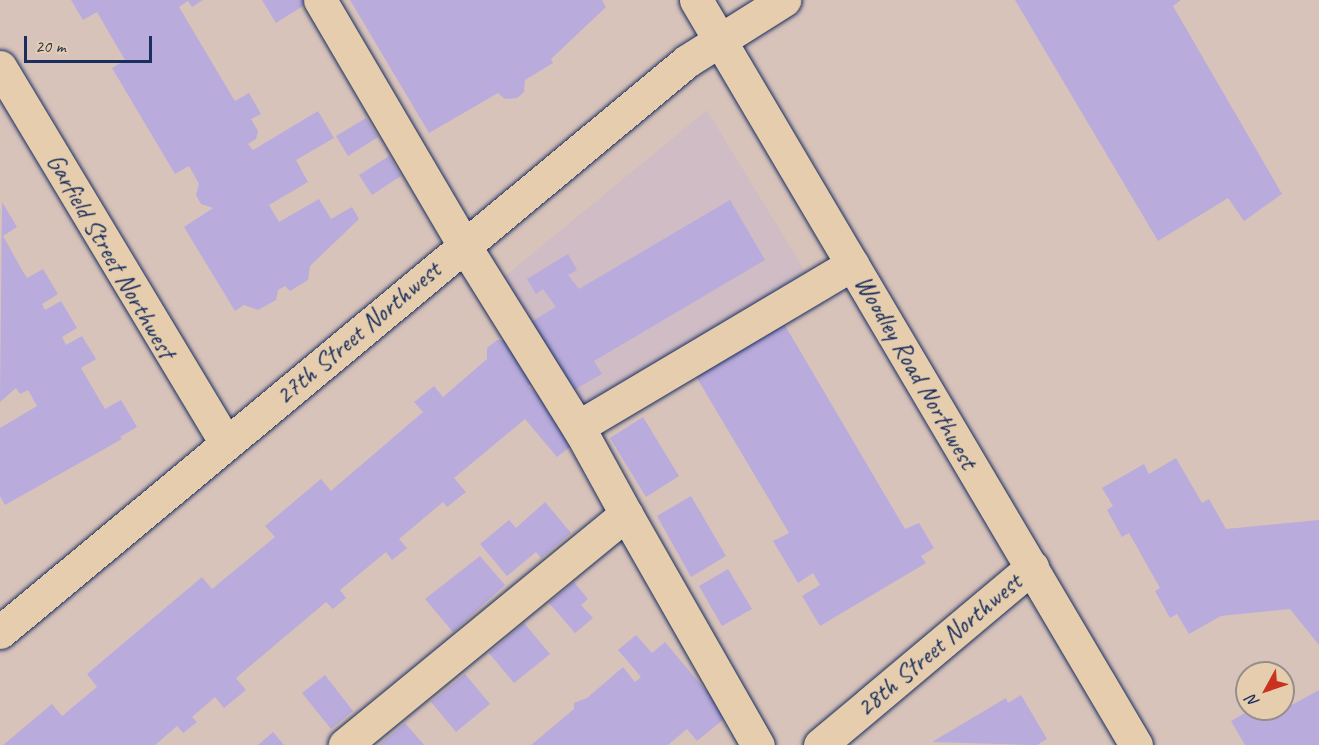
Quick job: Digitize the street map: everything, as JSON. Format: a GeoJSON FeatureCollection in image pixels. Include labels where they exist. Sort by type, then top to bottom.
{"type":"FeatureCollection","features":[{"type":"Feature","properties":{"kind":"street"},"geometry":{"type":"LineString","coordinates":[[320,0],[464,245],[578,427],[758,745]]}},
{"type":"Feature","properties":{"kind":"street","name":"Woodley Road Northwest"},"geometry":{"type":"LineString","coordinates":[[696,0],[1136,745]]}},
{"type":"Feature","properties":{"kind":"street","name":"27th Street Northwest"},"geometry":{"type":"LineString","coordinates":[[0,632],[225,442],[687,61],[784,0]]}},
{"type":"Feature","properties":{"kind":"street","name":"Garfield Street Northwest"},"geometry":{"type":"LineString","coordinates":[[0,67],[225,442]]}},
{"type":"Feature","properties":{"kind":"street"},"geometry":{"type":"LineString","coordinates":[[578,427],[852,264]]}},
{"type":"Feature","properties":{"kind":"street"},"geometry":{"type":"LineString","coordinates":[[345,745],[626,514]]}},
{"type":"Feature","properties":{"kind":"street","name":"28th Street Northwest"},"geometry":{"type":"LineString","coordinates":[[820,745],[1032,567]]}},
{"type":"Feature","properties":{"kind":"shaded area"},"geometry":{"type":"Polygon","coordinates":[[[707,110],[812,283],[580,417],[499,281],[707,110]]]}},
{"type":"Feature","properties":{"kind":"building"},"geometry":{"type":"Polygon","coordinates":[[[71,0],[203,0],[192,7],[188,1],[179,7],[235,101],[249,93],[261,114],[251,119],[258,131],[256,139],[248,144],[253,150],[318,111],[334,138],[296,160],[308,182],[269,205],[279,222],[319,199],[331,219],[352,207],[359,219],[310,266],[308,280],[290,291],[285,286],[278,290],[276,300],[258,310],[244,305],[235,311],[184,227],[213,208],[201,204],[196,195],[199,184],[189,166],[175,174],[112,68],[125,60],[97,12],[83,20],[71,0]]]}},
{"type":"Feature","properties":{"kind":"building"},"geometry":{"type":"Polygon","coordinates":[[[262,0],[308,0],[309,2],[276,23],[262,0]]]}},
{"type":"Feature","properties":{"kind":"building"},"geometry":{"type":"Polygon","coordinates":[[[350,0],[602,0],[606,7],[551,59],[553,63],[525,80],[524,92],[517,98],[505,99],[498,93],[429,133],[350,0]]]}},
{"type":"Feature","properties":{"kind":"building"},"geometry":{"type":"Polygon","coordinates":[[[1015,0],[1181,0],[1173,6],[1282,194],[1244,221],[1228,198],[1158,241],[1015,0]]]}},
{"type":"Feature","properties":{"kind":"building"},"geometry":{"type":"Polygon","coordinates":[[[366,118],[378,137],[348,156],[336,136],[366,118]]]}},
{"type":"Feature","properties":{"kind":"building"},"geometry":{"type":"Polygon","coordinates":[[[389,156],[401,176],[372,195],[359,175],[389,156]]]}},
{"type":"Feature","properties":{"kind":"building"},"geometry":{"type":"Polygon","coordinates":[[[730,200],[765,260],[594,361],[602,374],[572,391],[531,322],[556,307],[543,289],[536,294],[527,279],[568,254],[577,270],[568,275],[579,289],[730,200]]]}},
{"type":"Feature","properties":{"kind":"building"},"geometry":{"type":"Polygon","coordinates":[[[2,202],[17,227],[3,236],[22,270],[27,278],[43,269],[58,294],[42,304],[45,310],[61,301],[77,328],[62,337],[66,345],[82,336],[96,359],[81,368],[105,409],[121,400],[137,427],[120,437],[122,439],[5,505],[0,496],[0,428],[37,406],[28,390],[20,394],[16,388],[0,402],[2,202]]]}},
{"type":"Feature","properties":{"kind":"building"},"geometry":{"type":"Polygon","coordinates":[[[783,322],[905,529],[919,523],[934,548],[921,556],[926,563],[820,626],[802,596],[820,585],[813,573],[798,583],[773,541],[789,533],[694,373],[783,322]]]}},
{"type":"Feature","properties":{"kind":"building"},"geometry":{"type":"Polygon","coordinates":[[[497,340],[509,341],[521,369],[532,383],[528,386],[544,401],[570,447],[557,457],[525,419],[454,478],[466,492],[447,507],[443,502],[399,539],[407,548],[392,560],[386,552],[340,590],[346,598],[333,609],[326,602],[236,678],[246,690],[224,708],[215,697],[192,717],[197,722],[183,733],[177,726],[155,745],[3,745],[52,704],[62,716],[97,687],[87,674],[202,577],[212,589],[275,537],[265,526],[321,479],[331,491],[423,412],[414,402],[434,386],[443,397],[487,359],[487,348],[497,340]]]}},
{"type":"Feature","properties":{"kind":"building"},"geometry":{"type":"Polygon","coordinates":[[[643,417],[679,476],[646,497],[610,438],[643,417]]]}},
{"type":"Feature","properties":{"kind":"building"},"geometry":{"type":"Polygon","coordinates":[[[1176,458],[1202,503],[1209,499],[1226,529],[1319,520],[1319,645],[1290,609],[1221,616],[1189,634],[1177,614],[1170,618],[1155,591],[1160,588],[1129,533],[1122,537],[1107,510],[1113,506],[1102,488],[1144,464],[1149,474],[1176,458]]]}},
{"type":"Feature","properties":{"kind":"building"},"geometry":{"type":"Polygon","coordinates":[[[691,496],[726,556],[691,577],[657,516],[691,496]]]}},
{"type":"Feature","properties":{"kind":"building"},"geometry":{"type":"Polygon","coordinates":[[[545,502],[571,533],[541,558],[536,552],[507,576],[480,544],[509,520],[516,528],[545,502]]]}},
{"type":"Feature","properties":{"kind":"building"},"geometry":{"type":"Polygon","coordinates":[[[480,556],[505,585],[453,632],[425,599],[480,556]]]}},
{"type":"Feature","properties":{"kind":"building"},"geometry":{"type":"Polygon","coordinates":[[[728,569],[752,609],[722,626],[699,586],[728,569]]]}},
{"type":"Feature","properties":{"kind":"building"},"geometry":{"type":"Polygon","coordinates":[[[574,582],[588,599],[581,605],[593,618],[575,633],[549,603],[574,582]]]}},
{"type":"Feature","properties":{"kind":"building"},"geometry":{"type":"Polygon","coordinates":[[[524,623],[550,654],[514,683],[489,653],[524,623]]]}},
{"type":"Feature","properties":{"kind":"building"},"geometry":{"type":"Polygon","coordinates":[[[636,635],[652,653],[665,642],[707,692],[714,687],[730,714],[697,741],[687,729],[668,745],[531,745],[574,709],[574,703],[587,698],[623,667],[635,682],[641,677],[618,650],[636,635]]]}},
{"type":"Feature","properties":{"kind":"building"},"geometry":{"type":"Polygon","coordinates":[[[465,674],[490,704],[456,732],[431,702],[465,674]]]}},
{"type":"Feature","properties":{"kind":"building"},"geometry":{"type":"Polygon","coordinates":[[[325,675],[353,711],[331,729],[302,693],[325,675]]]}},
{"type":"Feature","properties":{"kind":"building"},"geometry":{"type":"Polygon","coordinates":[[[1319,690],[1319,745],[1245,745],[1231,721],[1235,719],[1235,721],[1295,721],[1295,703],[1319,690]]]}},
{"type":"Feature","properties":{"kind":"building"},"geometry":{"type":"Polygon","coordinates":[[[1021,695],[1047,739],[1037,745],[932,742],[1006,698],[1008,703],[1021,695]]]}},
{"type":"Feature","properties":{"kind":"building"},"geometry":{"type":"Polygon","coordinates":[[[405,723],[424,745],[379,745],[405,723]]]}},
{"type":"Feature","properties":{"kind":"building"},"geometry":{"type":"Polygon","coordinates":[[[273,732],[284,745],[258,745],[273,732]]]}}]}
